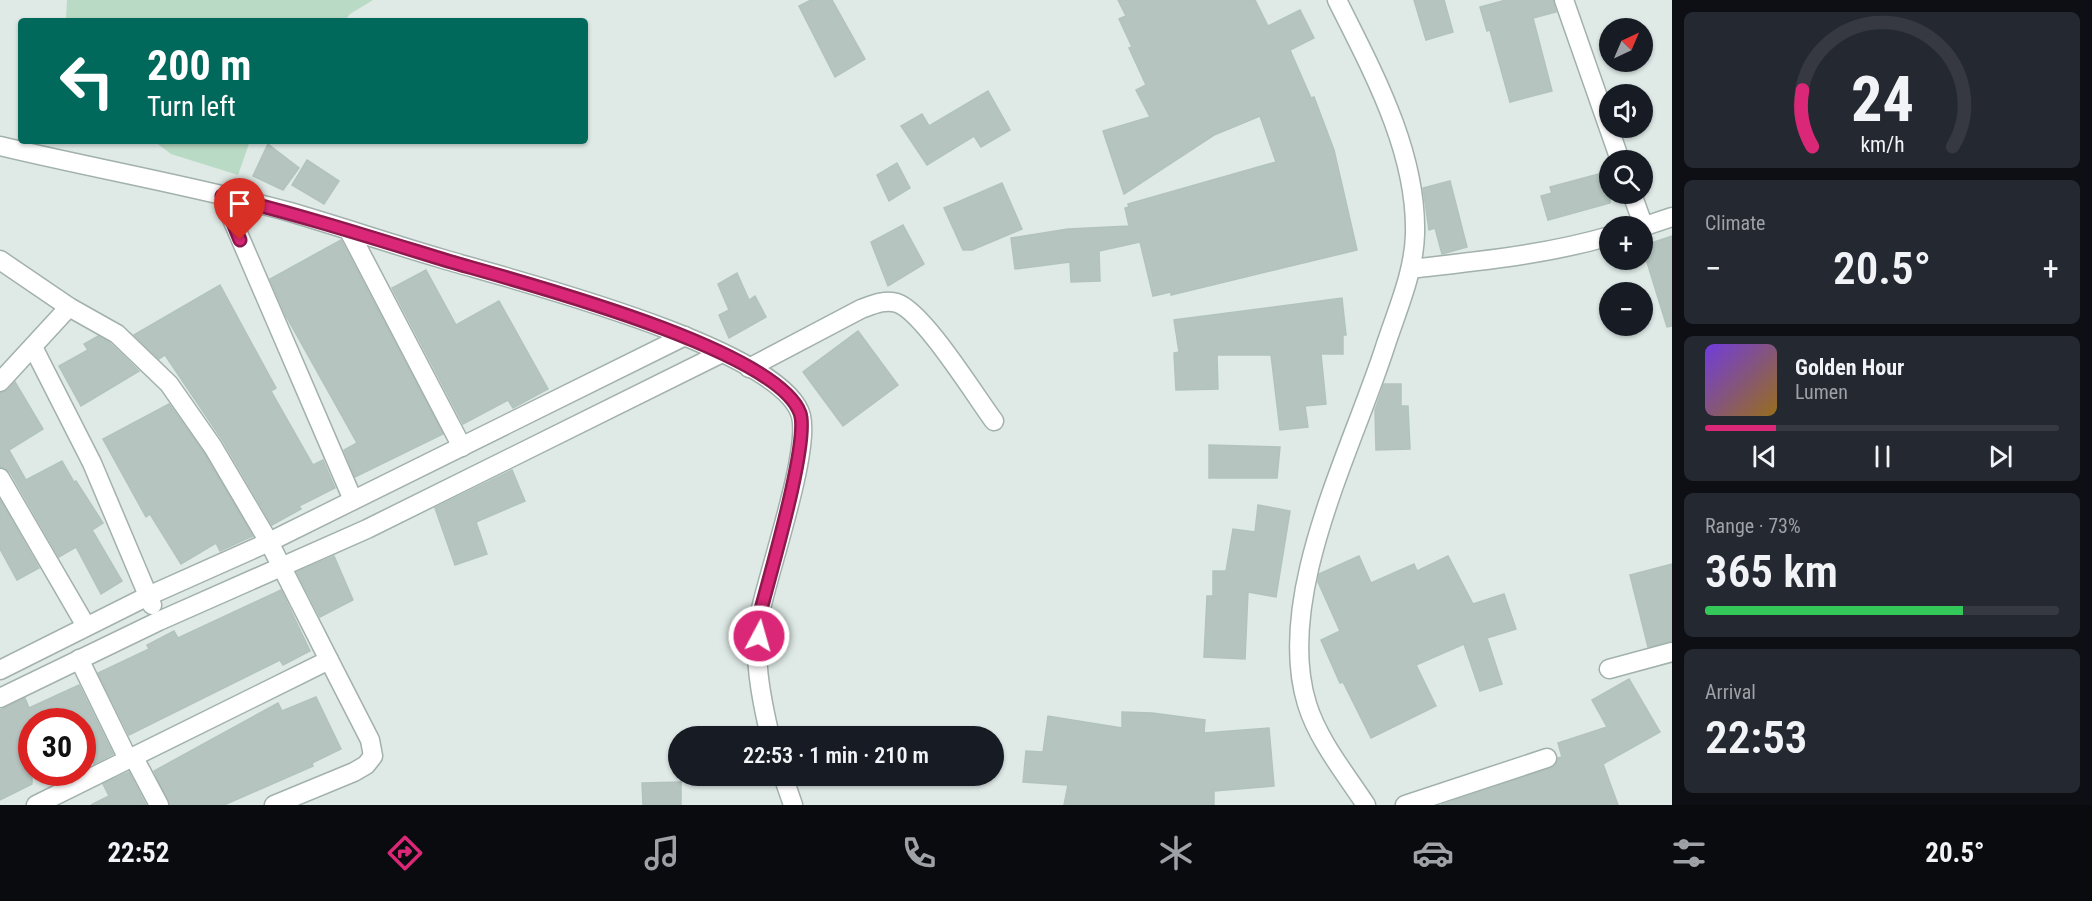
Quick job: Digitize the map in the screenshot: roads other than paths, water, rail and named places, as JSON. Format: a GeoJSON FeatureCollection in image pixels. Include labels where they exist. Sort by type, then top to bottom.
{"type":"FeatureCollection","features":[{"type":"Feature","properties":{"kind":"street"},"geometry":{"type":"LineString","coordinates":[[1337,0],[1386,102],[1404,156],[1414,205],[1415,235],[1411,269],[1368,401],[1316,543],[1304,592],[1298,637],[1299,670],[1307,705],[1326,744],[1366,805]]}},
{"type":"Feature","properties":{"kind":"street"},"geometry":{"type":"LineString","coordinates":[[1564,0],[1616,150]]}},
{"type":"Feature","properties":{"kind":"street"},"geometry":{"type":"LineString","coordinates":[[0,146],[289,212],[593,304],[685,336],[722,353],[749,368],[788,395],[802,419],[796,470],[759,617],[760,694],[768,726]]}},
{"type":"Feature","properties":{"kind":"street"},"geometry":{"type":"LineString","coordinates":[[222,196],[353,500]]}},
{"type":"Feature","properties":{"kind":"street"},"geometry":{"type":"LineString","coordinates":[[1653,224],[1672,217]]}},
{"type":"Feature","properties":{"kind":"street"},"geometry":{"type":"LineString","coordinates":[[349,231],[462,447]]}},
{"type":"Feature","properties":{"kind":"street"},"geometry":{"type":"LineString","coordinates":[[1411,269],[1518,256],[1576,246],[1599,239]]}},
{"type":"Feature","properties":{"kind":"street"},"geometry":{"type":"LineString","coordinates":[[0,260],[69,307],[117,334],[169,384],[202,431],[269,542],[370,740],[373,756],[366,765],[274,805]]}},
{"type":"Feature","properties":{"kind":"street"},"geometry":{"type":"LineString","coordinates":[[749,368],[861,309],[879,303],[897,302],[909,309],[927,329],[994,422]]}},
{"type":"Feature","properties":{"kind":"street"},"geometry":{"type":"LineString","coordinates":[[0,382],[69,307]]}},
{"type":"Feature","properties":{"kind":"street"},"geometry":{"type":"LineString","coordinates":[[0,670],[148,596],[269,542],[685,336]]}},
{"type":"Feature","properties":{"kind":"street"},"geometry":{"type":"LineString","coordinates":[[33,347],[92,463],[159,621]]}},
{"type":"Feature","properties":{"kind":"street"},"geometry":{"type":"LineString","coordinates":[[0,698],[159,621],[367,529],[722,353]]}},
{"type":"Feature","properties":{"kind":"street"},"geometry":{"type":"LineString","coordinates":[[0,478],[86,626]]}},
{"type":"Feature","properties":{"kind":"street"},"geometry":{"type":"LineString","coordinates":[[1609,669],[1672,652]]}},
{"type":"Feature","properties":{"kind":"street"},"geometry":{"type":"LineString","coordinates":[[79,659],[130,758],[159,805]]}},
{"type":"Feature","properties":{"kind":"street"},"geometry":{"type":"LineString","coordinates":[[36,805],[328,660]]}},
{"type":"Feature","properties":{"kind":"street"},"geometry":{"type":"LineString","coordinates":[[1405,805],[1547,758]]}},
{"type":"Feature","properties":{"kind":"street"},"geometry":{"type":"LineString","coordinates":[[787,786],[794,805]]}}]}
